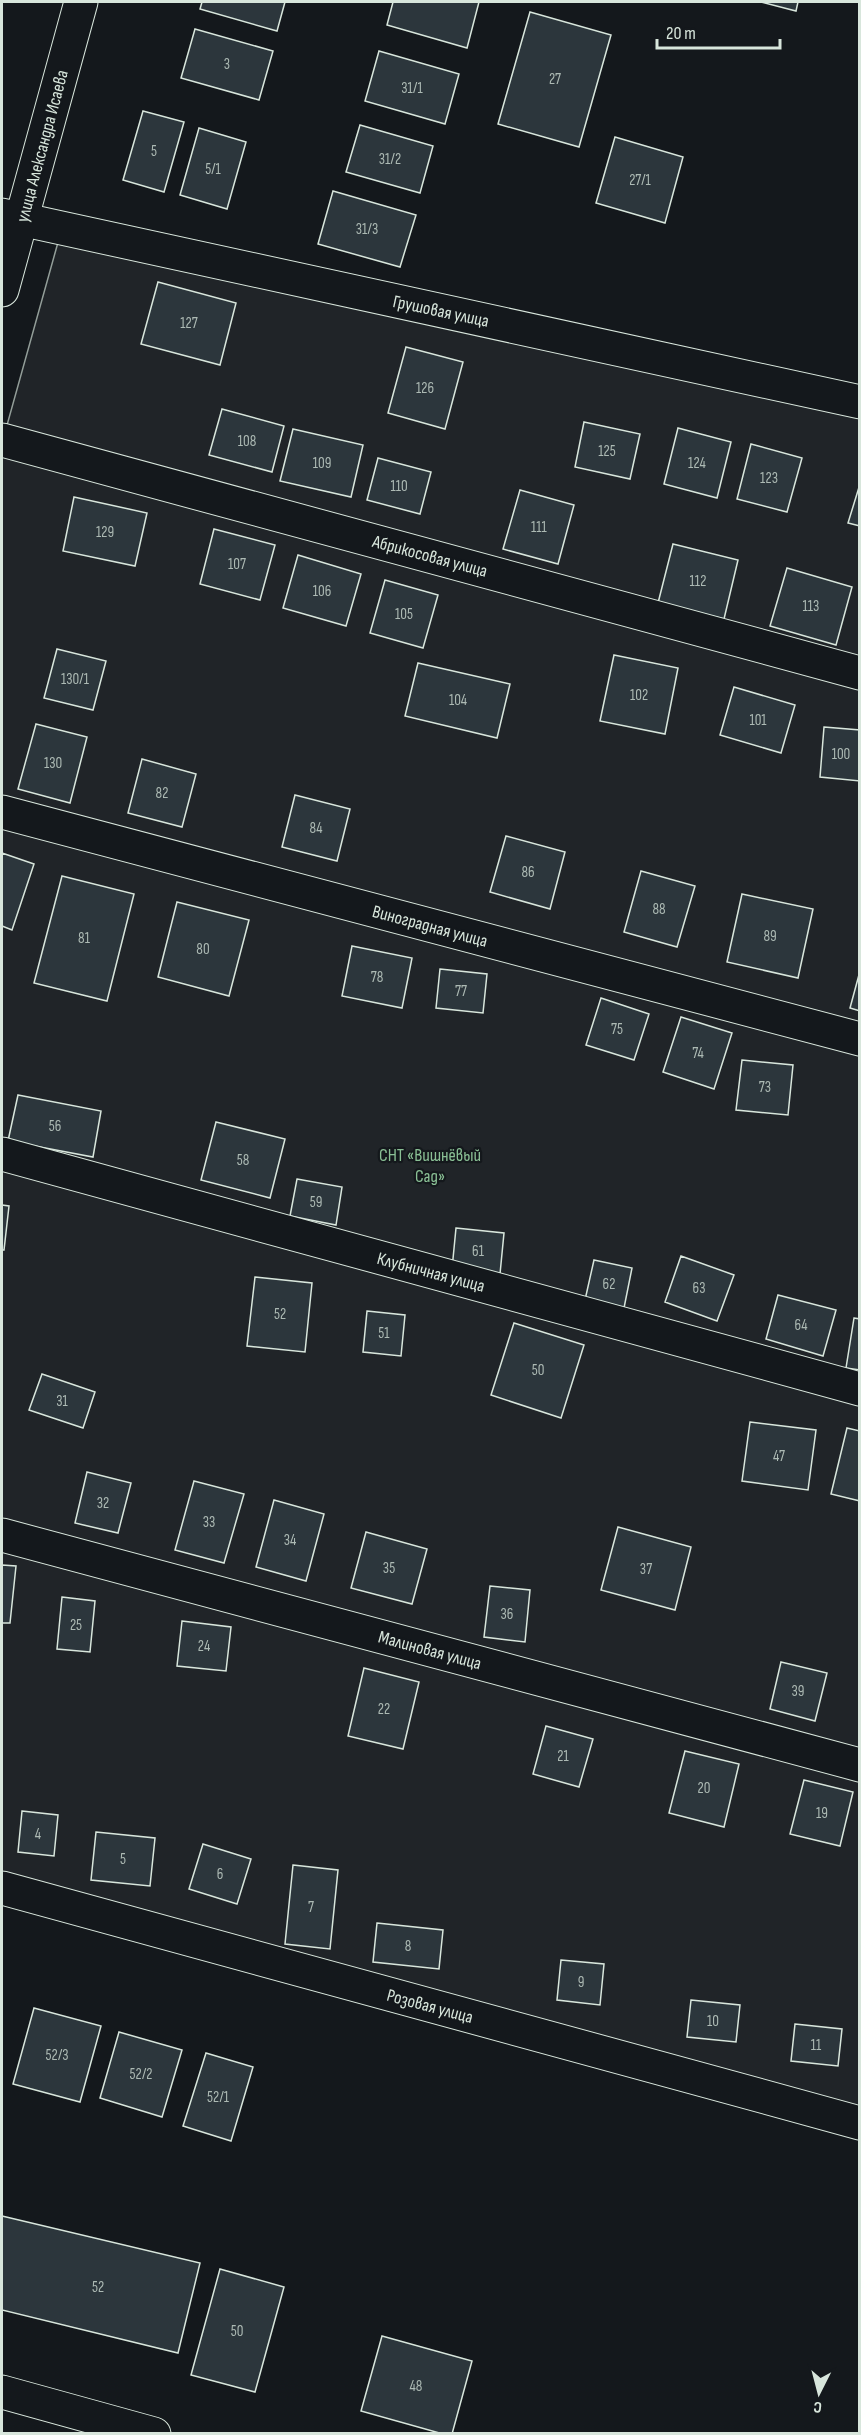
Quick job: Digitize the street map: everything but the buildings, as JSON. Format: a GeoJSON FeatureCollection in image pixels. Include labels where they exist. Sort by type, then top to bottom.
{"type":"FeatureCollection","features":[{"type":"Feature","properties":{"kind":"street","name":"улица Александра Исаева"},"geometry":{"type":"LineString","coordinates":[[2,290],[12,217],[81,2]]}},
{"type":"Feature","properties":{"kind":"street","name":"Грушовая улица"},"geometry":{"type":"LineString","coordinates":[[12,217],[860,402]]}},
{"type":"Feature","properties":{"kind":"street","name":"Абрикосовая улица"},"geometry":{"type":"LineString","coordinates":[[2,440],[860,673]]}},
{"type":"Feature","properties":{"kind":"street","name":"Виноградная улица"},"geometry":{"type":"LineString","coordinates":[[2,812],[860,1039]]}},
{"type":"Feature","properties":{"kind":"street","name":"Клубничная улица"},"geometry":{"type":"LineString","coordinates":[[2,1155],[860,1389]]}},
{"type":"Feature","properties":{"kind":"street","name":"Малиновая улица"},"geometry":{"type":"LineString","coordinates":[[2,1535],[860,1765]]}},
{"type":"Feature","properties":{"kind":"street","name":"Розовая улица"},"geometry":{"type":"LineString","coordinates":[[2,1888],[860,2123]]}},
{"type":"Feature","properties":{"kind":"street"},"geometry":{"type":"LineString","coordinates":[[2,2392],[154,2433]]}},
{"type":"Feature","properties":{"kind":"green space","name":"СНТ «Вишнёвый Cад»"},"geometry":{"type":"Polygon","coordinates":[[[62,228],[859,402],[859,2123],[2,1888],[2,443],[62,228]]]}}]}
